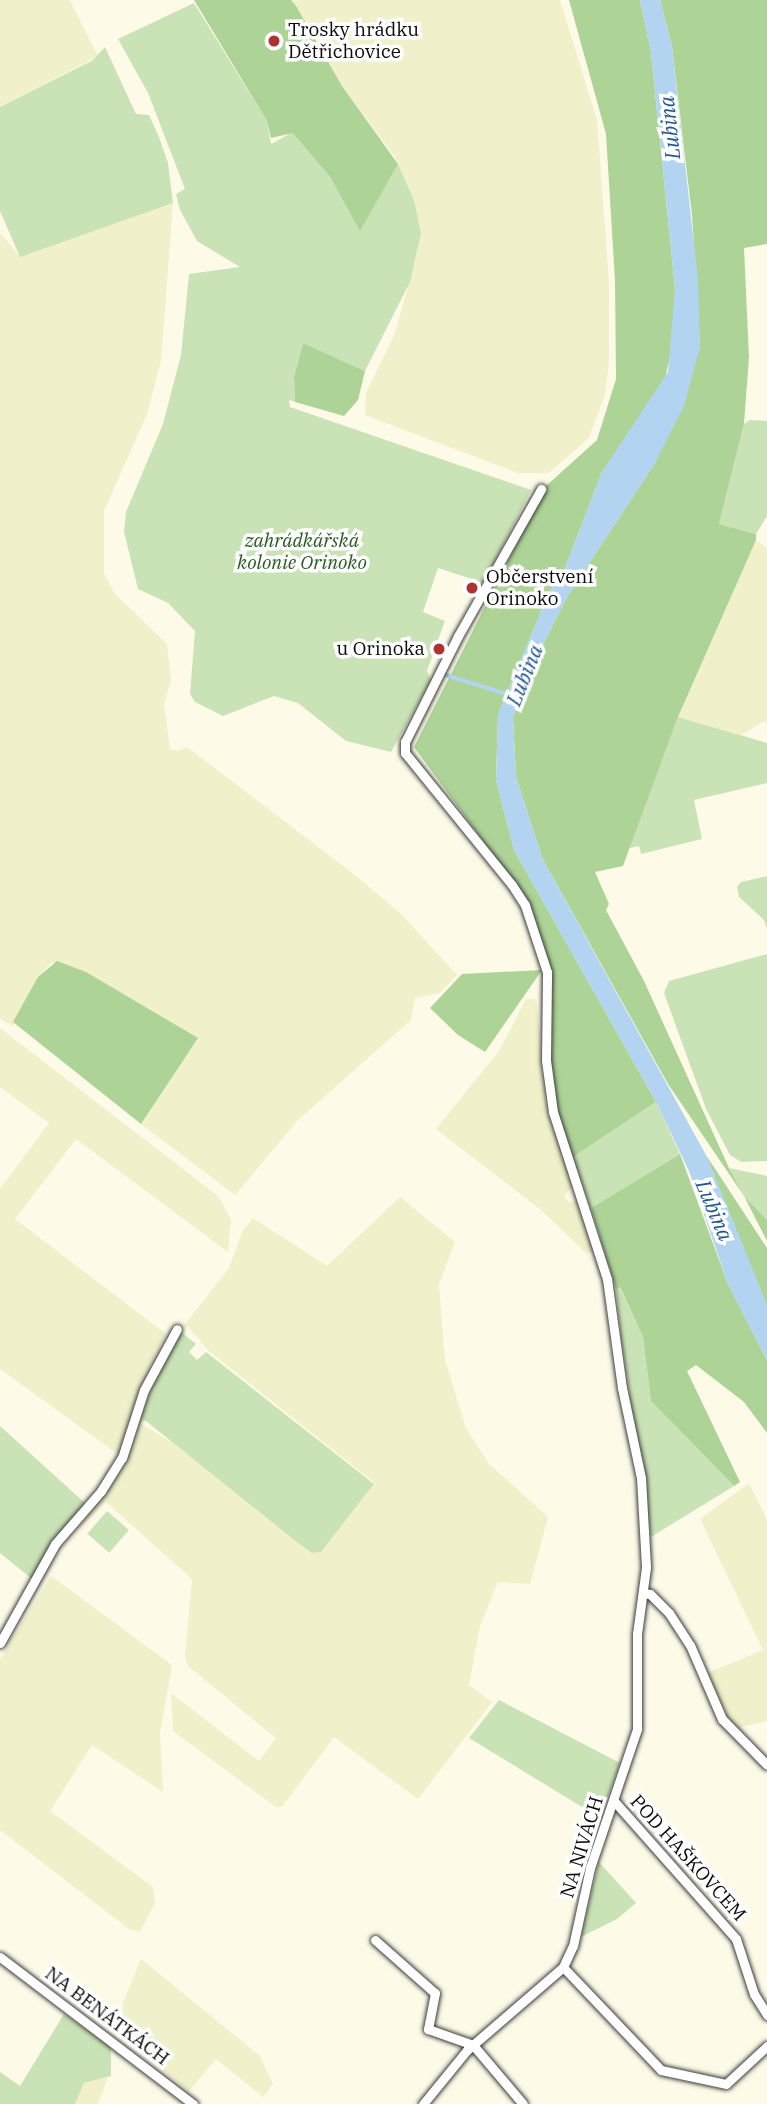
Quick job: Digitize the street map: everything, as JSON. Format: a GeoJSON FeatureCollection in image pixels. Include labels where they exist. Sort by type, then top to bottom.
{"type":"FeatureCollection","features":[{"type":"Feature","properties":{"kind":"street","name":"NA NIVÁCH"},"geometry":{"type":"LineString","coordinates":[[541,489],[458,636],[405,742],[405,753],[513,885],[537,937],[547,972],[546,1060],[553,1112],[607,1279],[622,1388],[642,1478],[646,1540],[637,1634],[637,1729],[590,1868],[573,1945],[564,1968]]}},
{"type":"Feature","properties":{"kind":"street"},"geometry":{"type":"LineString","coordinates":[[0,1643],[55,1544],[101,1491],[122,1458],[144,1390],[177,1329]]}},
{"type":"Feature","properties":{"kind":"street"},"geometry":{"type":"LineString","coordinates":[[643,1593],[669,1613],[690,1645],[722,1719],[767,1765]]}},
{"type":"Feature","properties":{"kind":"street","name":"POD HAŠKOVCEM"},"geometry":{"type":"LineString","coordinates":[[614,1801],[736,1939],[754,1994],[767,2015]]}},
{"type":"Feature","properties":{"kind":"street"},"geometry":{"type":"LineString","coordinates":[[375,1940],[435,1993],[428,2029],[472,2045],[523,2104]]}},
{"type":"Feature","properties":{"kind":"street","name":"NA BENÁTKÁCH"},"geometry":{"type":"LineString","coordinates":[[0,1957],[193,2104]]}},
{"type":"Feature","properties":{"kind":"street"},"geometry":{"type":"LineString","coordinates":[[423,2104],[472,2045],[564,1968],[661,2070],[726,2084],[767,2046]]}},
{"type":"Feature","properties":{"kind":"green space"},"geometry":{"type":"Polygon","coordinates":[[[0,0],[70,0],[98,56],[0,107],[0,0]]]}},
{"type":"Feature","properties":{"kind":"green space"},"geometry":{"type":"Polygon","coordinates":[[[194,0],[291,0],[296,6],[342,86],[398,164],[360,231],[330,177],[293,133],[271,138],[267,121],[194,0]]]}},
{"type":"Feature","properties":{"kind":"green space"},"geometry":{"type":"Polygon","coordinates":[[[291,0],[560,0],[597,120],[609,281],[609,363],[605,394],[589,438],[549,473],[518,473],[365,415],[366,393],[395,333],[418,250],[414,200],[395,157],[342,86],[291,0]]]}},
{"type":"Feature","properties":{"kind":"green space"},"geometry":{"type":"Polygon","coordinates":[[[569,0],[640,0],[651,52],[675,288],[674,338],[664,384],[602,472],[565,568],[549,593],[498,715],[496,780],[514,850],[656,1102],[573,1157],[557,1110],[550,1060],[551,974],[531,906],[414,747],[546,486],[597,440],[616,379],[615,281],[606,134],[569,0]]]}},
{"type":"Feature","properties":{"kind":"green space"},"geometry":{"type":"Polygon","coordinates":[[[660,0],[767,0],[767,244],[744,248],[749,357],[744,424],[719,524],[756,534],[756,540],[678,717],[623,866],[595,872],[609,904],[606,910],[644,981],[744,1196],[668,1084],[542,858],[516,777],[513,717],[541,648],[567,597],[655,463],[700,347],[692,215],[672,47],[660,0]]]}},
{"type":"Feature","properties":{"kind":"green space","name":"zahrádkářská kolonie Orinoko"},"geometry":{"type":"Polygon","coordinates":[[[194,3],[267,121],[271,144],[293,132],[330,177],[360,230],[398,164],[414,200],[421,234],[410,282],[365,371],[303,343],[294,377],[295,402],[289,400],[290,407],[531,490],[484,583],[438,568],[423,612],[445,621],[427,671],[431,680],[391,752],[346,741],[298,703],[274,696],[223,716],[195,702],[190,694],[195,631],[168,603],[138,589],[124,532],[126,512],[163,424],[181,355],[189,274],[240,267],[197,241],[180,210],[176,194],[185,189],[148,93],[118,39],[194,3]]]}},
{"type":"Feature","properties":{"kind":"green space"},"geometry":{"type":"Polygon","coordinates":[[[105,47],[136,114],[149,115],[159,137],[168,163],[173,203],[20,257],[0,211],[0,107],[93,60],[105,47]]]}},
{"type":"Feature","properties":{"kind":"green space"},"geometry":{"type":"Polygon","coordinates":[[[173,203],[161,361],[147,414],[104,511],[104,573],[115,594],[167,644],[171,680],[164,704],[170,749],[178,751],[187,747],[355,875],[400,913],[457,975],[440,993],[415,998],[411,1020],[298,1120],[235,1195],[141,1124],[198,1038],[52,962],[38,977],[16,1022],[12,1026],[0,1018],[0,233],[20,256],[173,203]]]}},
{"type":"Feature","properties":{"kind":"green space"},"geometry":{"type":"Polygon","coordinates":[[[303,343],[365,371],[358,400],[344,416],[295,402],[294,377],[303,343]]]}},
{"type":"Feature","properties":{"kind":"green space"},"geometry":{"type":"Polygon","coordinates":[[[750,420],[767,421],[767,516],[756,534],[719,524],[744,424],[750,420]]]}},
{"type":"Feature","properties":{"kind":"green space"},"geometry":{"type":"Polygon","coordinates":[[[756,540],[767,548],[767,724],[764,721],[741,735],[678,717],[756,540]]]}},
{"type":"Feature","properties":{"kind":"green space"},"geometry":{"type":"Polygon","coordinates":[[[678,717],[767,743],[767,783],[694,800],[702,839],[641,854],[639,846],[629,848],[678,717]]]}},
{"type":"Feature","properties":{"kind":"green space"},"geometry":{"type":"Polygon","coordinates":[[[767,876],[767,929],[764,920],[739,897],[737,887],[741,882],[767,876]]]}},
{"type":"Feature","properties":{"kind":"green space"},"geometry":{"type":"Polygon","coordinates":[[[767,954],[767,1161],[741,1162],[730,1155],[706,1109],[664,993],[669,981],[767,954]]]}},
{"type":"Feature","properties":{"kind":"green space"},"geometry":{"type":"Polygon","coordinates":[[[57,961],[86,972],[198,1038],[141,1124],[13,1022],[38,977],[57,961]]]}},
{"type":"Feature","properties":{"kind":"green space"},"geometry":{"type":"Polygon","coordinates":[[[542,970],[485,1052],[458,1035],[430,1008],[462,974],[542,970]]]}},
{"type":"Feature","properties":{"kind":"green space"},"geometry":{"type":"Polygon","coordinates":[[[526,999],[535,999],[537,1006],[546,1108],[573,1186],[564,1196],[569,1202],[578,1201],[594,1251],[587,1254],[541,1210],[436,1129],[499,1051],[526,999]]]}},
{"type":"Feature","properties":{"kind":"green space"},"geometry":{"type":"Polygon","coordinates":[[[0,1028],[218,1196],[231,1219],[228,1252],[76,1139],[15,1219],[166,1334],[148,1369],[119,1455],[0,1369],[0,1189],[49,1123],[0,1087],[0,1028]]]}},
{"type":"Feature","properties":{"kind":"green space"},"geometry":{"type":"Polygon","coordinates":[[[656,1102],[680,1154],[591,1208],[573,1157],[656,1102]]]}},
{"type":"Feature","properties":{"kind":"green space"},"geometry":{"type":"Polygon","coordinates":[[[680,1154],[728,1284],[767,1360],[767,1433],[744,1402],[696,1365],[687,1371],[740,1482],[734,1486],[651,1401],[643,1337],[620,1287],[616,1289],[591,1208],[680,1154]]]}},
{"type":"Feature","properties":{"kind":"green space"},"geometry":{"type":"Polygon","coordinates":[[[706,1155],[767,1248],[767,1305],[766,1304],[706,1155]]]}},
{"type":"Feature","properties":{"kind":"green space"},"geometry":{"type":"Polygon","coordinates":[[[729,1168],[767,1176],[767,1220],[744,1196],[729,1168]]]}},
{"type":"Feature","properties":{"kind":"green space"},"geometry":{"type":"Polygon","coordinates":[[[744,1196],[767,1220],[767,1241],[744,1196]]]}},
{"type":"Feature","properties":{"kind":"green space"},"geometry":{"type":"Polygon","coordinates":[[[400,1197],[455,1242],[439,1284],[445,1360],[466,1428],[489,1464],[548,1517],[530,1584],[498,1582],[480,1626],[469,1685],[492,1702],[418,1799],[334,1737],[282,1807],[276,1807],[173,1731],[171,1693],[259,1761],[276,1738],[188,1666],[185,1657],[192,1579],[106,1502],[78,1530],[126,1460],[141,1417],[146,1420],[141,1424],[173,1443],[294,1540],[312,1553],[321,1552],[375,1483],[210,1352],[187,1326],[182,1328],[229,1268],[242,1232],[253,1218],[327,1266],[400,1197]]]}},
{"type":"Feature","properties":{"kind":"green space"},"geometry":{"type":"Polygon","coordinates":[[[619,1286],[643,1337],[651,1401],[734,1486],[651,1537],[621,1336],[616,1289],[619,1286]]]}},
{"type":"Feature","properties":{"kind":"green space"},"geometry":{"type":"Polygon","coordinates":[[[180,1331],[196,1344],[189,1352],[197,1360],[206,1352],[374,1484],[321,1552],[312,1553],[294,1540],[141,1417],[157,1373],[180,1331]]]}},
{"type":"Feature","properties":{"kind":"green space"},"geometry":{"type":"Polygon","coordinates":[[[0,1426],[85,1503],[32,1579],[0,1553],[0,1426]]]}},
{"type":"Feature","properties":{"kind":"green space"},"geometry":{"type":"Polygon","coordinates":[[[749,1483],[767,1520],[767,1721],[734,1729],[707,1673],[763,1650],[700,1519],[749,1483]]]}},
{"type":"Feature","properties":{"kind":"green space"},"geometry":{"type":"Polygon","coordinates":[[[107,1511],[129,1530],[109,1553],[87,1534],[107,1511]]]}},
{"type":"Feature","properties":{"kind":"green space"},"geometry":{"type":"Polygon","coordinates":[[[51,1576],[172,1665],[160,1733],[163,1792],[92,1745],[50,1811],[153,1887],[155,1903],[140,1932],[129,1929],[0,1830],[0,1659],[51,1576]]]}},
{"type":"Feature","properties":{"kind":"green space"},"geometry":{"type":"Polygon","coordinates":[[[499,1700],[620,1763],[600,1818],[469,1738],[499,1700]]]}},
{"type":"Feature","properties":{"kind":"green space"},"geometry":{"type":"Polygon","coordinates":[[[599,1862],[636,1903],[617,1919],[581,1937],[599,1862]]]}},
{"type":"Feature","properties":{"kind":"green space"},"geometry":{"type":"Polygon","coordinates":[[[141,1959],[260,2056],[273,2084],[263,2097],[216,2059],[189,2091],[119,2035],[123,2003],[141,1959]]]}},
{"type":"Feature","properties":{"kind":"green space"},"geometry":{"type":"Polygon","coordinates":[[[64,2014],[111,2047],[111,2076],[84,2083],[75,2104],[0,2104],[0,2072],[20,2086],[64,2014]]]}},
{"type":"Feature","properties":{"kind":"green space"},"geometry":{"type":"Polygon","coordinates":[[[108,2077],[98,2104],[75,2104],[84,2083],[108,2077]]]}},
{"type":"Feature","properties":{"kind":"water","name":"Lubina"},"geometry":{"type":"Polygon","coordinates":[[[640,0],[660,0],[672,47],[698,280],[700,347],[684,406],[655,463],[567,597],[541,648],[513,717],[516,777],[542,858],[706,1155],[767,1305],[767,1360],[728,1284],[689,1171],[656,1102],[514,850],[496,780],[498,715],[549,593],[565,568],[602,472],[668,372],[675,288],[651,52],[640,0]]]}},
{"type":"Feature","properties":{"kind":"waterway","name":"Lubina"},"geometry":{"type":"LineString","coordinates":[[446,675],[510,695]]}},
{"type":"Feature","properties":{"kind":"place","name":"Trosky hrádku Dětřichovice"},"geometry":{"type":"Point","coordinates":[274,41]}},
{"type":"Feature","properties":{"kind":"place","name":"Občerstvení Orinoko"},"geometry":{"type":"Point","coordinates":[472,588]}},
{"type":"Feature","properties":{"kind":"place","name":"u Orinoka"},"geometry":{"type":"Point","coordinates":[439,649]}}]}
